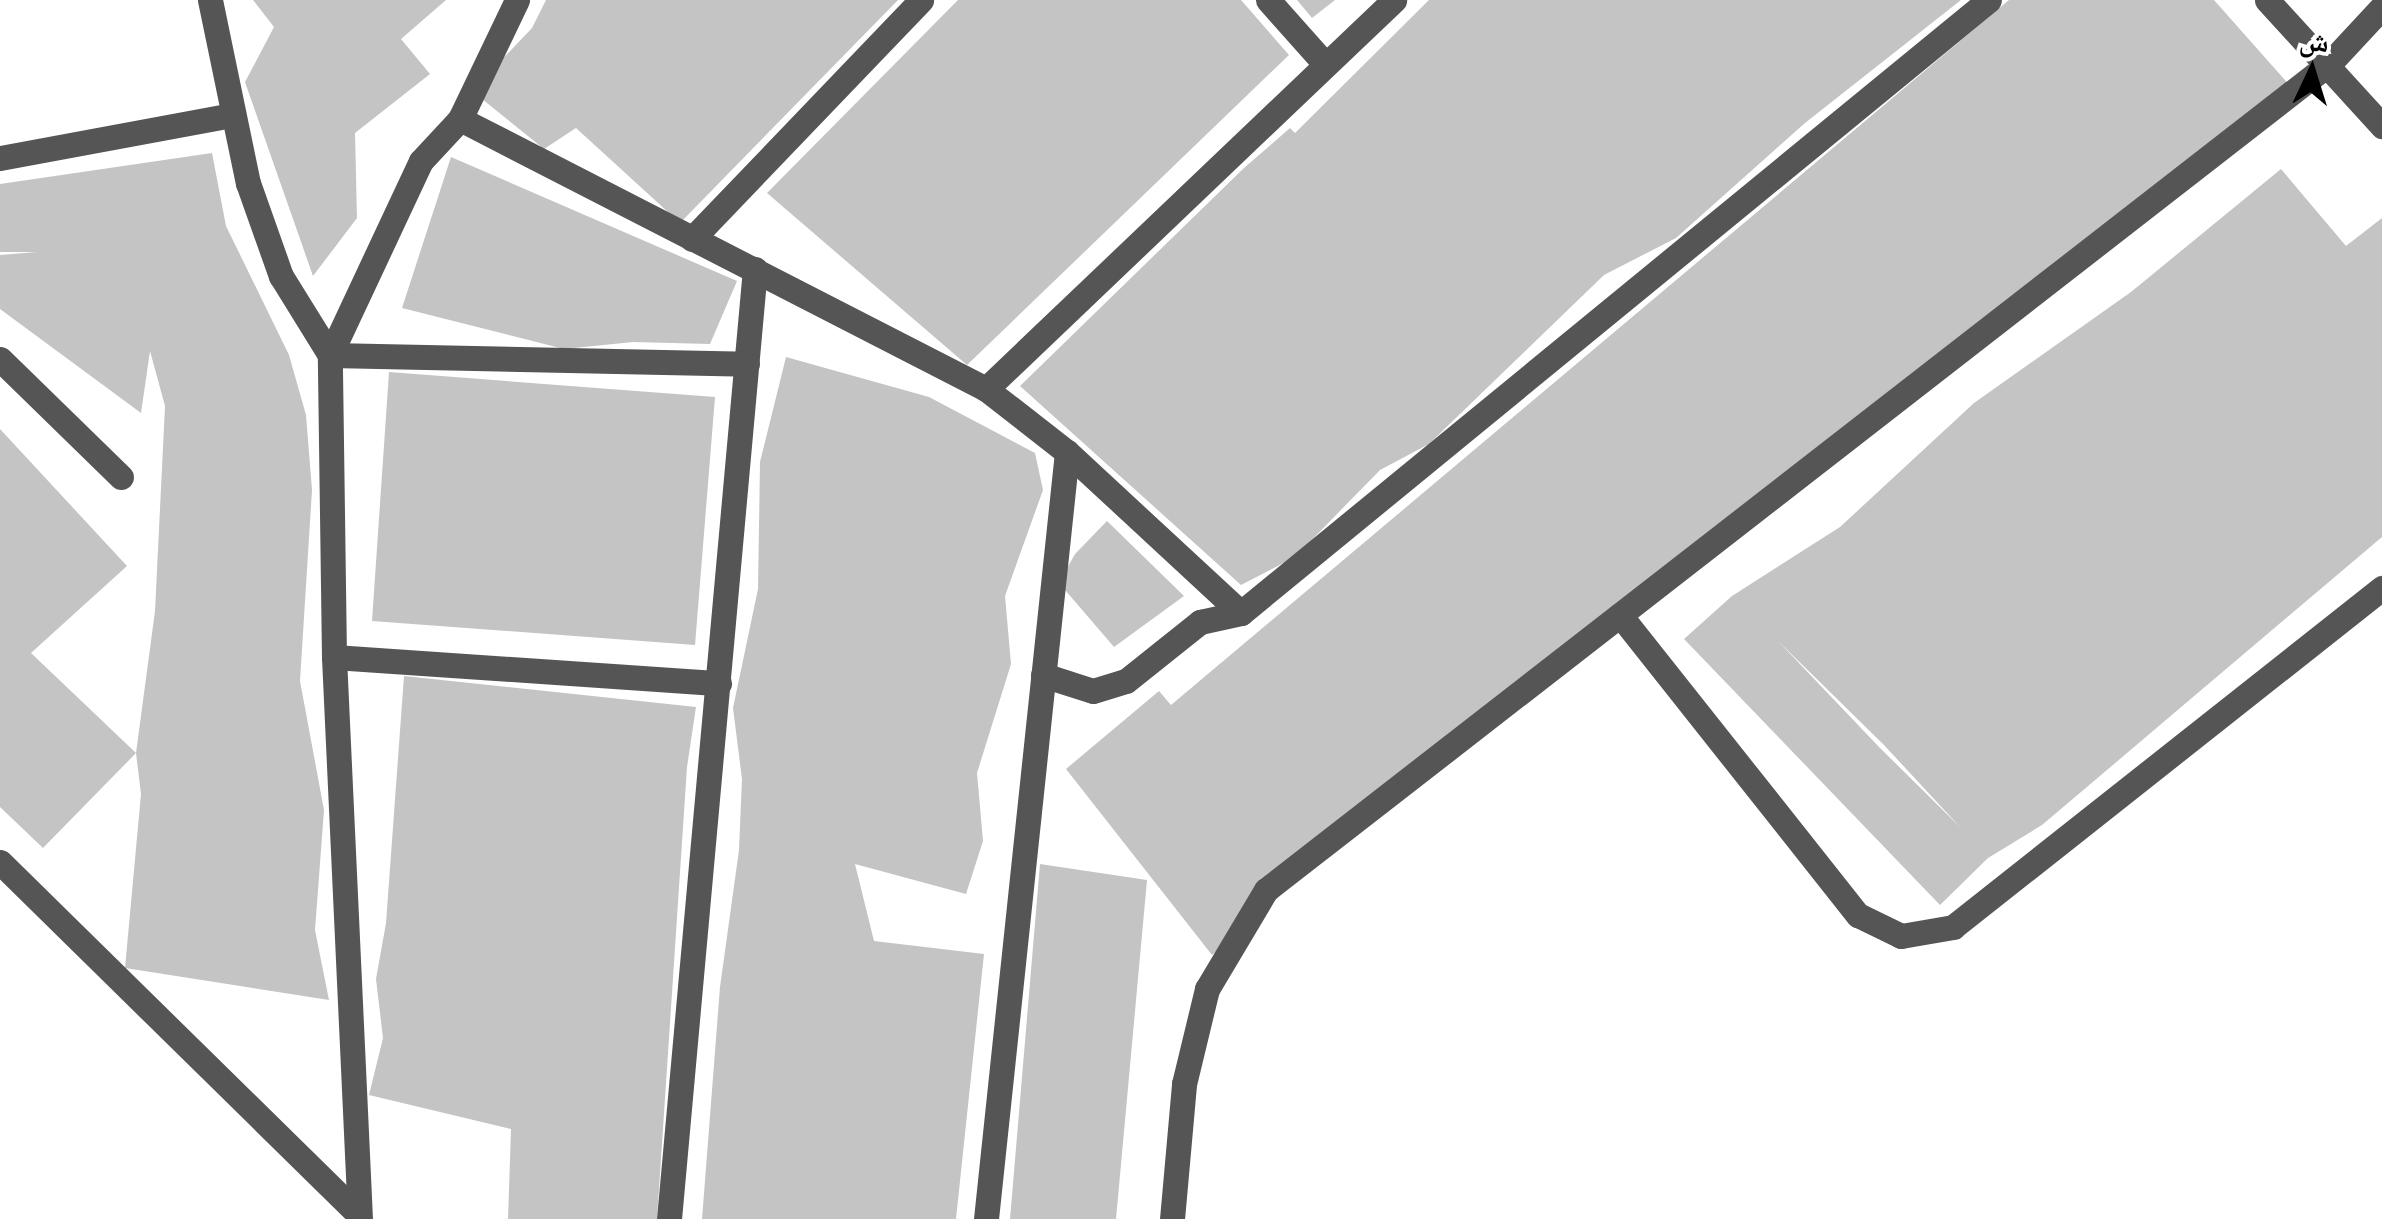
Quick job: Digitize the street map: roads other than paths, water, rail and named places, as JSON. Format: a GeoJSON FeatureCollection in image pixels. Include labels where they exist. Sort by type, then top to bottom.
{"type":"FeatureCollection","features":[{"type":"Feature","properties":{"kind":"street"},"geometry":{"type":"LineString","coordinates":[[210,0],[232,114],[281,276],[330,355]]}},
{"type":"Feature","properties":{"kind":"street"},"geometry":{"type":"LineString","coordinates":[[358,1215],[334,657],[330,355],[422,161],[460,118],[518,0]]}},
{"type":"Feature","properties":{"kind":"street"},"geometry":{"type":"LineString","coordinates":[[692,239],[865,50],[921,0]]}},
{"type":"Feature","properties":{"kind":"street"},"geometry":{"type":"LineString","coordinates":[[1268,0],[1325,64]]}},
{"type":"Feature","properties":{"kind":"street"},"geometry":{"type":"LineString","coordinates":[[986,390],[1394,0]]}},
{"type":"Feature","properties":{"kind":"street"},"geometry":{"type":"LineString","coordinates":[[1042,676],[1093,691],[1126,681],[1200,622],[1240,612],[1990,0]]}},
{"type":"Feature","properties":{"kind":"street"},"geometry":{"type":"LineString","coordinates":[[2267,0],[2330,63],[2382,126]]}},
{"type":"Feature","properties":{"kind":"street"},"geometry":{"type":"LineString","coordinates":[[1172,1219],[1184,1084],[1208,988],[1266,890],[2330,63],[2382,7]]}},
{"type":"Feature","properties":{"kind":"street"},"geometry":{"type":"LineString","coordinates":[[0,158],[232,114]]}},
{"type":"Feature","properties":{"kind":"street"},"geometry":{"type":"LineString","coordinates":[[460,118],[986,390],[1067,452],[1240,612]]}},
{"type":"Feature","properties":{"kind":"street"},"geometry":{"type":"LineString","coordinates":[[669,1219],[755,269]]}},
{"type":"Feature","properties":{"kind":"street"},"geometry":{"type":"LineString","coordinates":[[330,355],[747,364]]}},
{"type":"Feature","properties":{"kind":"street"},"geometry":{"type":"LineString","coordinates":[[0,359],[121,477]]}},
{"type":"Feature","properties":{"kind":"street"},"geometry":{"type":"LineString","coordinates":[[986,1219],[1067,452]]}},
{"type":"Feature","properties":{"kind":"street"},"geometry":{"type":"LineString","coordinates":[[1620,614],[1858,915],[1901,936],[1953,927],[2382,588]]}},
{"type":"Feature","properties":{"kind":"street"},"geometry":{"type":"LineString","coordinates":[[334,657],[718,683]]}},
{"type":"Feature","properties":{"kind":"street"},"geometry":{"type":"LineString","coordinates":[[0,862],[358,1215]]}}]}
